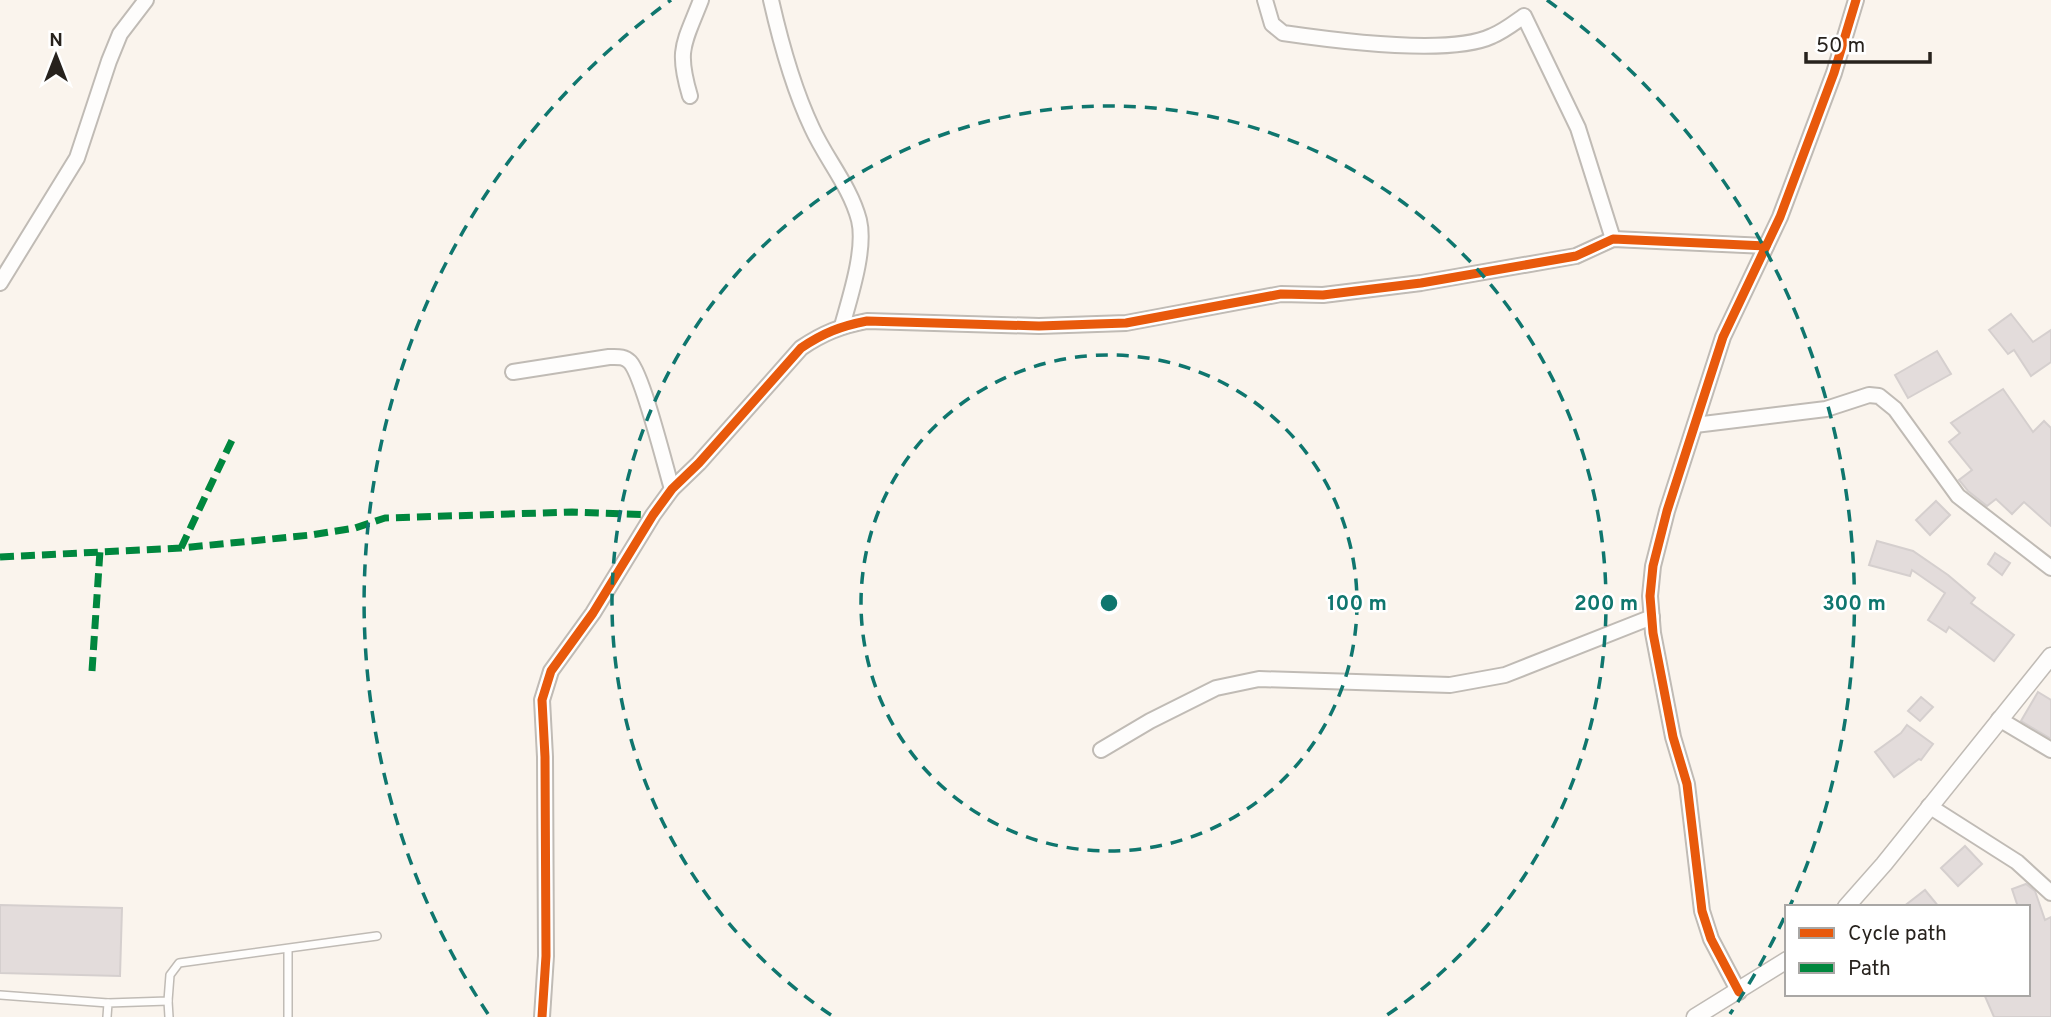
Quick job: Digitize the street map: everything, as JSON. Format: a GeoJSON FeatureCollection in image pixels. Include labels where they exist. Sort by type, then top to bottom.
{"type":"FeatureCollection","features":[{"type":"Feature","properties":{"kind":"street"},"geometry":{"type":"LineString","coordinates":[[0,283],[77,158],[116,43],[146,0]]}},
{"type":"Feature","properties":{"kind":"street"},"geometry":{"type":"LineString","coordinates":[[690,96],[681,56],[701,0]]}},
{"type":"Feature","properties":{"kind":"street"},"geometry":{"type":"LineString","coordinates":[[771,0],[782,51],[812,129],[839,173],[859,221],[858,266],[842,326]]}},
{"type":"Feature","properties":{"kind":"street"},"geometry":{"type":"LineString","coordinates":[[1265,0],[1272,24],[1283,33],[1397,44],[1466,44],[1491,37],[1524,16],[1578,128],[1614,239]]}},
{"type":"Feature","properties":{"kind":"street"},"geometry":{"type":"LineString","coordinates":[[1844,0],[1849,19]]}},
{"type":"Feature","properties":{"kind":"street"},"geometry":{"type":"LineString","coordinates":[[1739,992],[1710,939],[1702,911],[1687,784],[1674,737],[1653,633],[1650,596],[1653,566],[1667,511],[1723,337],[1780,218],[1834,73],[1856,0]]}},
{"type":"Feature","properties":{"kind":"street"},"geometry":{"type":"LineString","coordinates":[[542,1017],[546,956],[545,757],[542,701],[551,671],[593,613],[672,489],[699,463],[801,348],[822,334],[842,326],[867,321],[1039,326],[1126,323],[1281,294],[1323,295],[1421,283],[1550,261],[1576,256],[1614,239],[1766,246]]}},
{"type":"Feature","properties":{"kind":"street"},"geometry":{"type":"LineString","coordinates":[[513,372],[610,357],[628,360],[633,365],[643,391],[672,489]]}},
{"type":"Feature","properties":{"kind":"street"},"geometry":{"type":"LineString","coordinates":[[1695,425],[1826,409],[1869,395],[1879,396],[1895,409],[1958,496],[2051,568]]}},
{"type":"Feature","properties":{"kind":"street"},"geometry":{"type":"LineString","coordinates":[[1101,750],[1150,720],[1216,688],[1259,679],[1450,685],[1505,675],[1652,617]]}},
{"type":"Feature","properties":{"kind":"street"},"geometry":{"type":"LineString","coordinates":[[1848,905],[1884,864],[2051,656]]}},
{"type":"Feature","properties":{"kind":"street"},"geometry":{"type":"LineString","coordinates":[[1999,719],[2051,750]]}},
{"type":"Feature","properties":{"kind":"street"},"geometry":{"type":"LineString","coordinates":[[1929,806],[2017,862],[2051,893]]}},
{"type":"Feature","properties":{"kind":"street"},"geometry":{"type":"LineString","coordinates":[[1695,1017],[1785,961]]}},
{"type":"Feature","properties":{"kind":"lane"},"geometry":{"type":"LineString","coordinates":[[169,1017],[170,975],[179,963],[377,936]]}},
{"type":"Feature","properties":{"kind":"lane"},"geometry":{"type":"LineString","coordinates":[[288,949],[288,1017]]}},
{"type":"Feature","properties":{"kind":"lane"},"geometry":{"type":"LineString","coordinates":[[0,995],[108,1003],[168,1001]]}},
{"type":"Feature","properties":{"kind":"lane"},"geometry":{"type":"LineString","coordinates":[[107,1017],[108,1003]]}},
{"type":"Feature","properties":{"kind":"building"},"geometry":{"type":"Polygon","coordinates":[[[2011,314],[2033,342],[2051,330],[2051,362],[2031,376],[2014,350],[2008,354],[1989,330],[2011,314]]]}},
{"type":"Feature","properties":{"kind":"building"},"geometry":{"type":"Polygon","coordinates":[[[1937,351],[1951,374],[1908,398],[1895,375],[1937,351]]]}},
{"type":"Feature","properties":{"kind":"building"},"geometry":{"type":"Polygon","coordinates":[[[2003,389],[2033,432],[2044,421],[2051,428],[2051,526],[2024,502],[2012,514],[1996,499],[1987,506],[1959,480],[1972,470],[1949,442],[1960,433],[1951,423],[2003,389]]]}},
{"type":"Feature","properties":{"kind":"building"},"geometry":{"type":"Polygon","coordinates":[[[1936,501],[1950,515],[1930,535],[1916,520],[1936,501]]]}},
{"type":"Feature","properties":{"kind":"building"},"geometry":{"type":"Polygon","coordinates":[[[1877,541],[1913,551],[1948,575],[1975,598],[1971,603],[2014,635],[1994,661],[1949,627],[1946,632],[1928,620],[1945,593],[1912,570],[1910,576],[1869,565],[1877,541]]]}},
{"type":"Feature","properties":{"kind":"building"},"geometry":{"type":"Polygon","coordinates":[[[1995,553],[2010,563],[2002,575],[1988,564],[1995,553]]]}},
{"type":"Feature","properties":{"kind":"building"},"geometry":{"type":"Polygon","coordinates":[[[2038,692],[2051,700],[2051,739],[2021,721],[2038,692]]]}},
{"type":"Feature","properties":{"kind":"building"},"geometry":{"type":"Polygon","coordinates":[[[1921,697],[1933,707],[1920,721],[1908,711],[1921,697]]]}},
{"type":"Feature","properties":{"kind":"building"},"geometry":{"type":"Polygon","coordinates":[[[1907,725],[1933,744],[1921,760],[1894,777],[1875,752],[1901,733],[1907,725]]]}},
{"type":"Feature","properties":{"kind":"building"},"geometry":{"type":"Polygon","coordinates":[[[1965,846],[1982,864],[1958,886],[1941,868],[1965,846]]]}},
{"type":"Feature","properties":{"kind":"building"},"geometry":{"type":"Polygon","coordinates":[[[2026,884],[2035,891],[2045,920],[2051,917],[2051,1017],[1994,1017],[1985,996],[2030,996],[2030,905],[2017,905],[2012,889],[2026,884]]]}},
{"type":"Feature","properties":{"kind":"building"},"geometry":{"type":"Polygon","coordinates":[[[1925,890],[1937,905],[1906,905],[1925,890]]]}},
{"type":"Feature","properties":{"kind":"building"},"geometry":{"type":"Polygon","coordinates":[[[0,905],[122,908],[120,976],[0,973],[0,905]]]}},
{"type":"Feature","properties":{"kind":"marked path"},"geometry":{"type":"LineString","coordinates":[[181,548],[232,440]]}},
{"type":"Feature","properties":{"kind":"marked path"},"geometry":{"type":"LineString","coordinates":[[0,557],[181,548],[311,535],[355,528],[385,518],[572,512],[653,515]]}},
{"type":"Feature","properties":{"kind":"marked path"},"geometry":{"type":"LineString","coordinates":[[92,671],[100,551]]}},
{"type":"Feature","properties":{"kind":"cycle path"},"geometry":{"type":"LineString","coordinates":[[1739,992],[1711,939],[1702,911],[1687,784],[1673,737],[1653,633],[1650,596],[1653,566],[1667,511],[1723,337],[1780,217],[1834,73],[1856,0]]}},
{"type":"Feature","properties":{"kind":"cycle path"},"geometry":{"type":"LineString","coordinates":[[542,1017],[546,956],[545,757],[542,700],[551,671],[593,613],[672,489],[699,463],[801,348],[833,331],[867,321],[1039,326],[1126,323],[1281,294],[1323,295],[1421,283],[1576,256],[1613,239],[1766,246]]}}]}
